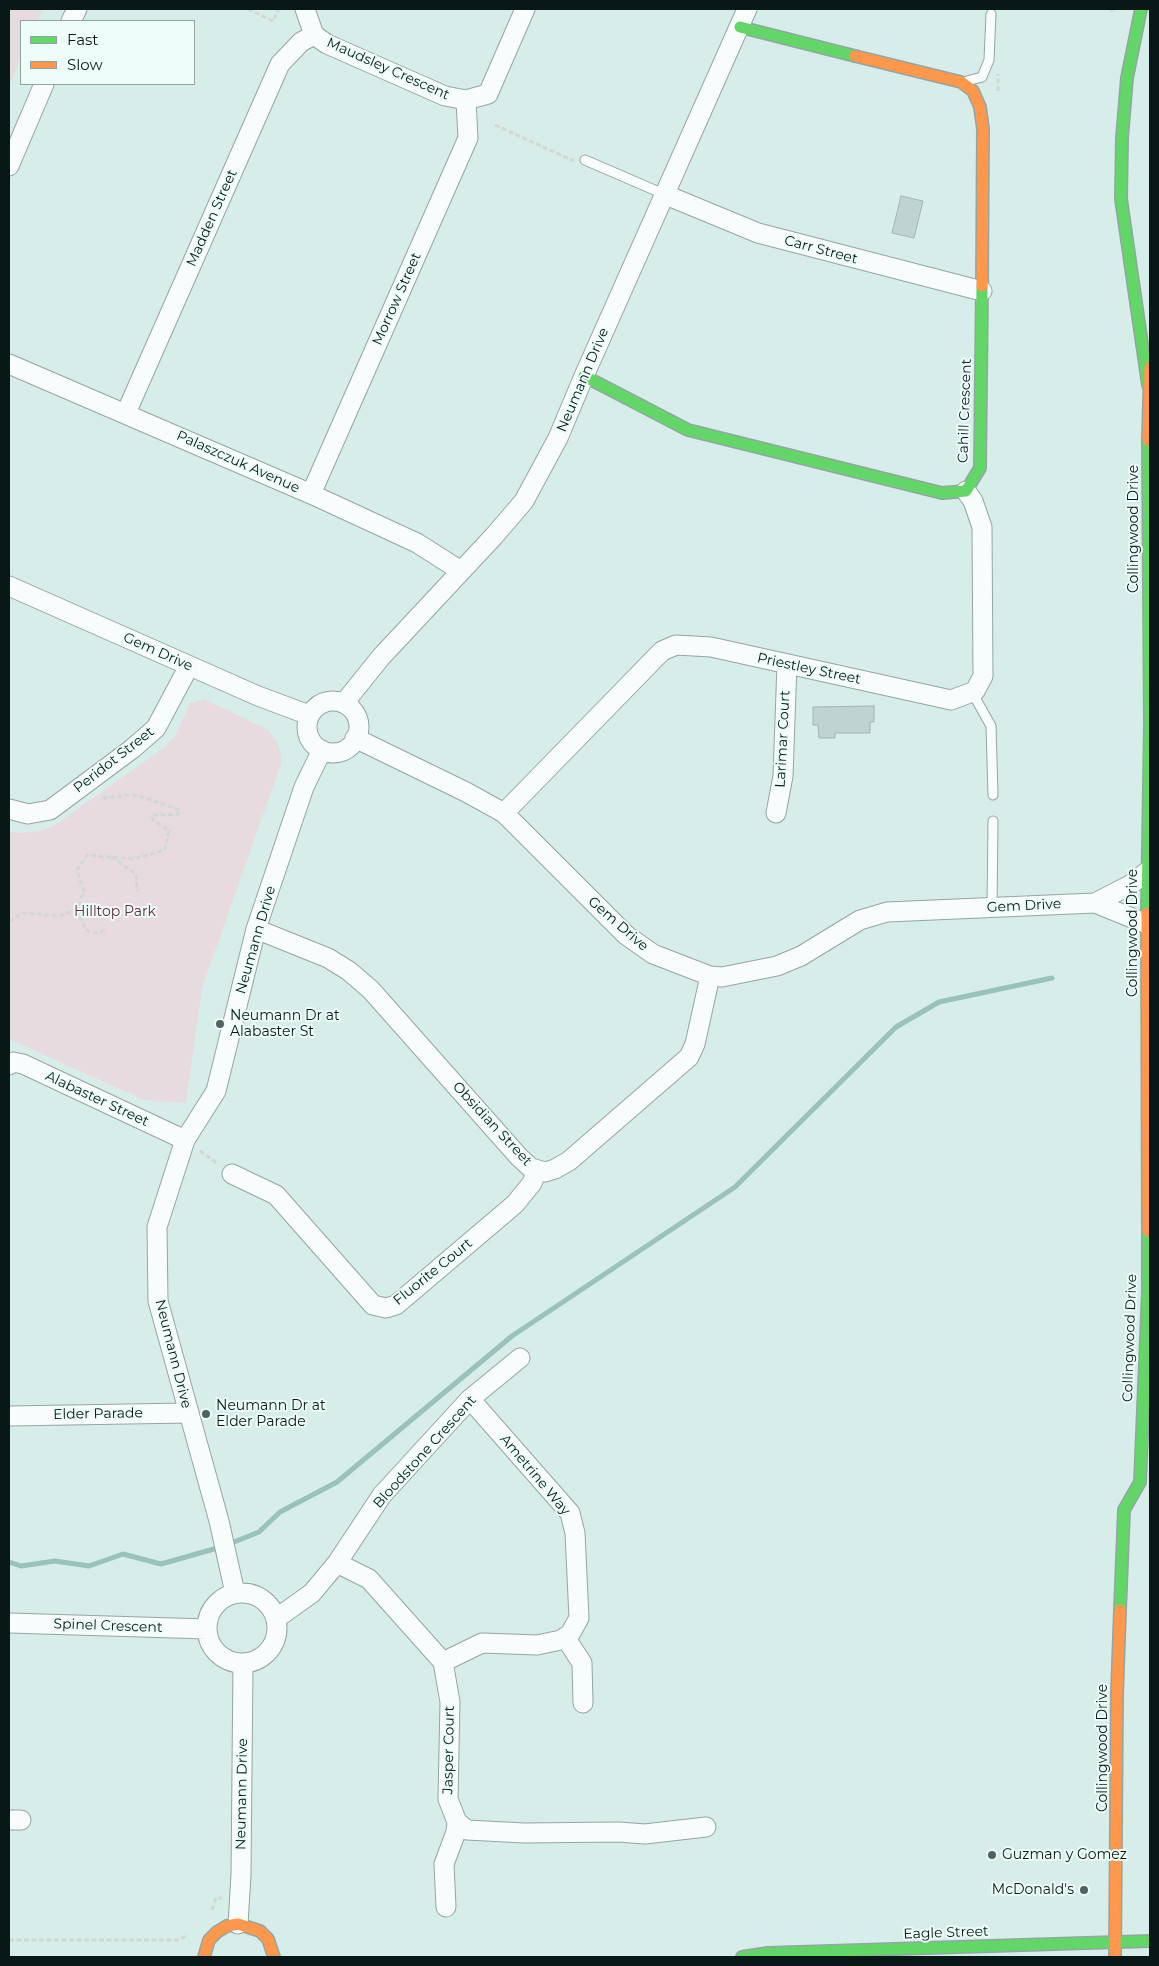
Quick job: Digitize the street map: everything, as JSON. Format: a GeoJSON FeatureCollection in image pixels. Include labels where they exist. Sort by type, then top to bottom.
{"type":"FeatureCollection","features":[{"type":"Feature","properties":{"kind":"main road","name":"Collingwood Drive"},"geometry":{"type":"LineString","coordinates":[[1141,9],[1127,78],[1122,138],[1121,199],[1136,321],[1148,385]]}},
{"type":"Feature","properties":{"kind":"main road"},"geometry":{"type":"LineString","coordinates":[[740,27],[962,82]]}},
{"type":"Feature","properties":{"kind":"main road","name":"Cahill Crescent"},"geometry":{"type":"LineString","coordinates":[[962,82],[973,91],[980,107],[983,129],[982,452],[980,468],[966,491]]}},
{"type":"Feature","properties":{"kind":"main road","name":"Collingwood Drive"},"geometry":{"type":"LineString","coordinates":[[1115,1957],[1118,1774],[1117,1694],[1124,1510],[1145,1482],[1148,1292],[1147,924],[1150,725],[1148,385],[1150,367]]}},
{"type":"Feature","properties":{"kind":"main road"},"geometry":{"type":"LineString","coordinates":[[584,376],[688,430],[942,493],[966,491]]}},
{"type":"Feature","properties":{"kind":"main road"},"geometry":{"type":"LineString","coordinates":[[1145,1482],[1147,1495]]}},
{"type":"Feature","properties":{"kind":"main road"},"geometry":{"type":"LineString","coordinates":[[204,1957],[210,1940],[217,1932],[227,1926],[238,1924],[250,1926],[260,1931],[268,1939],[274,1957]]}},
{"type":"Feature","properties":{"kind":"main road","name":"Eagle Street"},"geometry":{"type":"LineString","coordinates":[[742,1957],[768,1953],[1150,1941]]}},
{"type":"Feature","properties":{"kind":"street","name":"Maudsley Crescent"},"geometry":{"type":"LineString","coordinates":[[304,9],[314,34],[327,44],[445,96],[466,100],[488,94],[525,9]]}},
{"type":"Feature","properties":{"kind":"street","name":"Neumann Drive"},"geometry":{"type":"LineString","coordinates":[[344,703],[381,657],[524,501],[558,438],[747,9]]}},
{"type":"Feature","properties":{"kind":"street","name":"Madden Street"},"geometry":{"type":"LineString","coordinates":[[126,414],[280,64],[301,42],[314,34]]}},
{"type":"Feature","properties":{"kind":"street"},"geometry":{"type":"LineString","coordinates":[[9,166],[44,85]]}},
{"type":"Feature","properties":{"kind":"street","name":"Morrow Street"},"geometry":{"type":"LineString","coordinates":[[311,494],[468,138],[466,100]]}},
{"type":"Feature","properties":{"kind":"street","name":"Carr Street"},"geometry":{"type":"LineString","coordinates":[[666,195],[758,233],[982,291]]}},
{"type":"Feature","properties":{"kind":"street","name":"Palaszczuk Avenue"},"geometry":{"type":"LineString","coordinates":[[9,364],[311,494],[417,543],[461,571]]}},
{"type":"Feature","properties":{"kind":"street"},"geometry":{"type":"LineString","coordinates":[[966,491],[973,501],[982,527],[983,676],[975,691],[972,692]]}},
{"type":"Feature","properties":{"kind":"street","name":"Gem Drive"},"geometry":{"type":"LineString","coordinates":[[9,586],[258,696],[309,715]]}},
{"type":"Feature","properties":{"kind":"street","name":"Priestley Street"},"geometry":{"type":"LineString","coordinates":[[504,813],[662,650],[676,645],[694,645],[951,700],[972,692]]}},
{"type":"Feature","properties":{"kind":"street","name":"Larimar Court"},"geometry":{"type":"LineString","coordinates":[[776,813],[783,776],[787,664]]}},
{"type":"Feature","properties":{"kind":"street","name":"Peridot Street"},"geometry":{"type":"LineString","coordinates":[[9,809],[28,814],[50,810],[132,749],[156,728],[189,666]]}},
{"type":"Feature","properties":{"kind":"street"},"geometry":{"type":"LineString","coordinates":[[328,701],[344,703],[355,714],[358,721],[355,738],[346,748],[339,752],[322,750],[315,746],[307,731],[309,715],[320,704],[328,701]]}},
{"type":"Feature","properties":{"kind":"street","name":"Gem Drive"},"geometry":{"type":"LineString","coordinates":[[355,738],[466,792],[504,813],[626,935],[653,954],[710,976],[722,977],[777,966],[801,956],[860,920],[887,912],[1095,903],[1130,885],[1148,871]]}},
{"type":"Feature","properties":{"kind":"street","name":"Neumann Drive"},"geometry":{"type":"LineString","coordinates":[[236,1593],[219,1521],[158,1301],[157,1227],[185,1140],[216,1092],[256,929],[304,787],[322,750]]}},
{"type":"Feature","properties":{"kind":"street","name":"Gem Drive"},"geometry":{"type":"LineString","coordinates":[[1095,903],[1147,924]]}},
{"type":"Feature","properties":{"kind":"street","name":"Obsidian Street"},"geometry":{"type":"LineString","coordinates":[[256,929],[328,958],[348,971],[371,990],[519,1157],[537,1170],[556,1169],[568,1162],[689,1057],[696,1044],[710,976]]}},
{"type":"Feature","properties":{"kind":"street","name":"Alabaster Street"},"geometry":{"type":"LineString","coordinates":[[9,1065],[13,1062],[23,1064],[185,1140]]}},
{"type":"Feature","properties":{"kind":"street","name":"Fluorite Court"},"geometry":{"type":"LineString","coordinates":[[232,1174],[276,1195],[373,1305],[386,1308],[396,1305],[515,1204],[532,1182],[537,1170]]}},
{"type":"Feature","properties":{"kind":"street","name":"Bloodstone Crescent"},"geometry":{"type":"LineString","coordinates":[[277,1618],[312,1593],[337,1563],[382,1495],[470,1399],[520,1358]]}},
{"type":"Feature","properties":{"kind":"street","name":"Ametrine Way"},"geometry":{"type":"LineString","coordinates":[[470,1399],[570,1513],[575,1533],[579,1618],[570,1634],[565,1637]]}},
{"type":"Feature","properties":{"kind":"street","name":"Elder Parade"},"geometry":{"type":"LineString","coordinates":[[9,1416],[188,1413]]}},
{"type":"Feature","properties":{"kind":"street"},"geometry":{"type":"LineString","coordinates":[[337,1563],[369,1579],[442,1662],[482,1643],[538,1645],[561,1640],[565,1637],[582,1663],[583,1703]]}},
{"type":"Feature","properties":{"kind":"street"},"geometry":{"type":"LineString","coordinates":[[236,1593],[253,1594],[261,1597],[273,1609],[277,1618],[276,1639],[271,1648],[254,1661],[244,1663],[234,1662],[218,1654],[208,1638],[207,1629],[212,1610],[218,1602],[236,1593]]}},
{"type":"Feature","properties":{"kind":"street","name":"Spinel Crescent"},"geometry":{"type":"LineString","coordinates":[[9,1623],[207,1629]]}},
{"type":"Feature","properties":{"kind":"street","name":"Jasper Court"},"geometry":{"type":"LineString","coordinates":[[442,1662],[450,1702],[448,1799],[457,1822]]}},
{"type":"Feature","properties":{"kind":"street","name":"Neumann Drive"},"geometry":{"type":"LineString","coordinates":[[238,1924],[244,1663]]}},
{"type":"Feature","properties":{"kind":"street"},"geometry":{"type":"LineString","coordinates":[[457,1822],[467,1830],[524,1833],[619,1832],[645,1834],[706,1827]]}},
{"type":"Feature","properties":{"kind":"street"},"geometry":{"type":"LineString","coordinates":[[446,1907],[444,1864],[456,1832],[457,1822]]}},
{"type":"Feature","properties":{"kind":"lane"},"geometry":{"type":"LineString","coordinates":[[962,82],[982,76],[989,60],[991,14]]}},
{"type":"Feature","properties":{"kind":"lane"},"geometry":{"type":"LineString","coordinates":[[585,160],[666,195]]}},
{"type":"Feature","properties":{"kind":"lane"},"geometry":{"type":"LineString","coordinates":[[972,692],[991,726],[993,795]]}},
{"type":"Feature","properties":{"kind":"lane"},"geometry":{"type":"LineString","coordinates":[[992,908],[993,821]]}},
{"type":"Feature","properties":{"kind":"path"},"geometry":{"type":"LineString","coordinates":[[248,9],[273,21],[279,9]]}},
{"type":"Feature","properties":{"kind":"path"},"geometry":{"type":"LineString","coordinates":[[9,921],[23,913],[60,916],[77,908],[84,891],[77,870],[87,855],[133,859],[165,850],[169,831],[152,819],[153,815],[177,815],[180,810],[142,796],[130,795],[104,798],[101,788]]}},
{"type":"Feature","properties":{"kind":"path"},"geometry":{"type":"LineString","coordinates":[[112,857],[136,874],[137,891]]}},
{"type":"Feature","properties":{"kind":"path"},"geometry":{"type":"LineString","coordinates":[[77,908],[84,926],[89,932],[98,933],[106,930]]}},
{"type":"Feature","properties":{"kind":"path"},"geometry":{"type":"LineString","coordinates":[[185,1140],[232,1174]]}},
{"type":"Feature","properties":{"kind":"path"},"geometry":{"type":"LineString","coordinates":[[210,1918],[216,1898],[240,1897]]}},
{"type":"Feature","properties":{"kind":"path"},"geometry":{"type":"LineString","coordinates":[[9,1940],[179,1940],[193,1932]]}},
{"type":"Feature","properties":{"kind":"green space"},"geometry":{"type":"Polygon","coordinates":[[[9,9],[43,9],[38,20],[20,20],[20,60],[9,86],[9,9]]]}},
{"type":"Feature","properties":{"kind":"green space","name":"Hilltop Park"},"geometry":{"type":"Polygon","coordinates":[[[204,699],[268,730],[278,744],[281,764],[202,988],[186,1103],[144,1100],[9,1039],[9,831],[19,833],[40,831],[55,825],[165,747],[176,734],[190,703],[204,699]]]}},
{"type":"Feature","properties":{"kind":"building"},"geometry":{"type":"Polygon","coordinates":[[[901,196],[923,201],[914,238],[892,233],[901,196]]]}},
{"type":"Feature","properties":{"kind":"building"},"geometry":{"type":"Polygon","coordinates":[[[874,706],[874,722],[870,722],[870,733],[835,733],[835,738],[819,738],[818,725],[813,725],[813,707],[874,706]]]}},
{"type":"Feature","properties":{"kind":"waterway"},"geometry":{"type":"LineString","coordinates":[[229,1544],[259,1532],[280,1512],[337,1482],[512,1336],[735,1187],[896,1027],[939,1002],[1052,978]]}},
{"type":"Feature","properties":{"kind":"waterway"},"geometry":{"type":"LineString","coordinates":[[9,1562],[21,1566],[55,1561],[89,1566],[123,1554],[161,1564],[221,1547]]}},
{"type":"Feature","properties":{"kind":"traffic: fast"},"geometry":{"type":"LineString","coordinates":[[1141,9],[1127,78],[1122,138],[1121,199],[1148,385]]}},
{"type":"Feature","properties":{"kind":"traffic: fast"},"geometry":{"type":"LineString","coordinates":[[740,27],[855,56]]}},
{"type":"Feature","properties":{"kind":"traffic: fast"},"geometry":{"type":"LineString","coordinates":[[584,376],[688,430],[942,493],[966,491],[980,468],[982,286]]}},
{"type":"Feature","properties":{"kind":"traffic: fast"},"geometry":{"type":"LineString","coordinates":[[1147,913],[1150,725],[1148,440]]}},
{"type":"Feature","properties":{"kind":"traffic: fast"},"geometry":{"type":"LineString","coordinates":[[1120,1610],[1124,1510],[1140,1482],[1148,1292],[1148,1231]]}},
{"type":"Feature","properties":{"kind":"traffic: fast"},"geometry":{"type":"LineString","coordinates":[[742,1957],[768,1953],[1150,1941]]}},
{"type":"Feature","properties":{"kind":"traffic: slow"},"geometry":{"type":"LineString","coordinates":[[855,56],[961,82],[973,91],[980,107],[983,129],[982,286]]}},
{"type":"Feature","properties":{"kind":"traffic: slow"},"geometry":{"type":"LineString","coordinates":[[1148,440],[1150,367]]}},
{"type":"Feature","properties":{"kind":"traffic: slow"},"geometry":{"type":"LineString","coordinates":[[1147,913],[1148,1231]]}},
{"type":"Feature","properties":{"kind":"traffic: slow"},"geometry":{"type":"LineString","coordinates":[[1115,1957],[1117,1694],[1120,1610]]}},
{"type":"Feature","properties":{"kind":"traffic: slow"},"geometry":{"type":"LineString","coordinates":[[204,1957],[209,1940],[217,1932],[227,1926],[238,1924],[260,1931],[268,1939],[274,1957]]}},
{"type":"Feature","properties":{"kind":"place","name":"Neumann Dr at Alabaster St"},"geometry":{"type":"Point","coordinates":[220,1024]}},
{"type":"Feature","properties":{"kind":"place","name":"Neumann Dr at Elder Parade"},"geometry":{"type":"Point","coordinates":[206,1414]}},
{"type":"Feature","properties":{"kind":"place","name":"Guzman y Gomez"},"geometry":{"type":"Point","coordinates":[992,1855]}},
{"type":"Feature","properties":{"kind":"place","name":"McDonald's"},"geometry":{"type":"Point","coordinates":[1084,1890]}}]}
